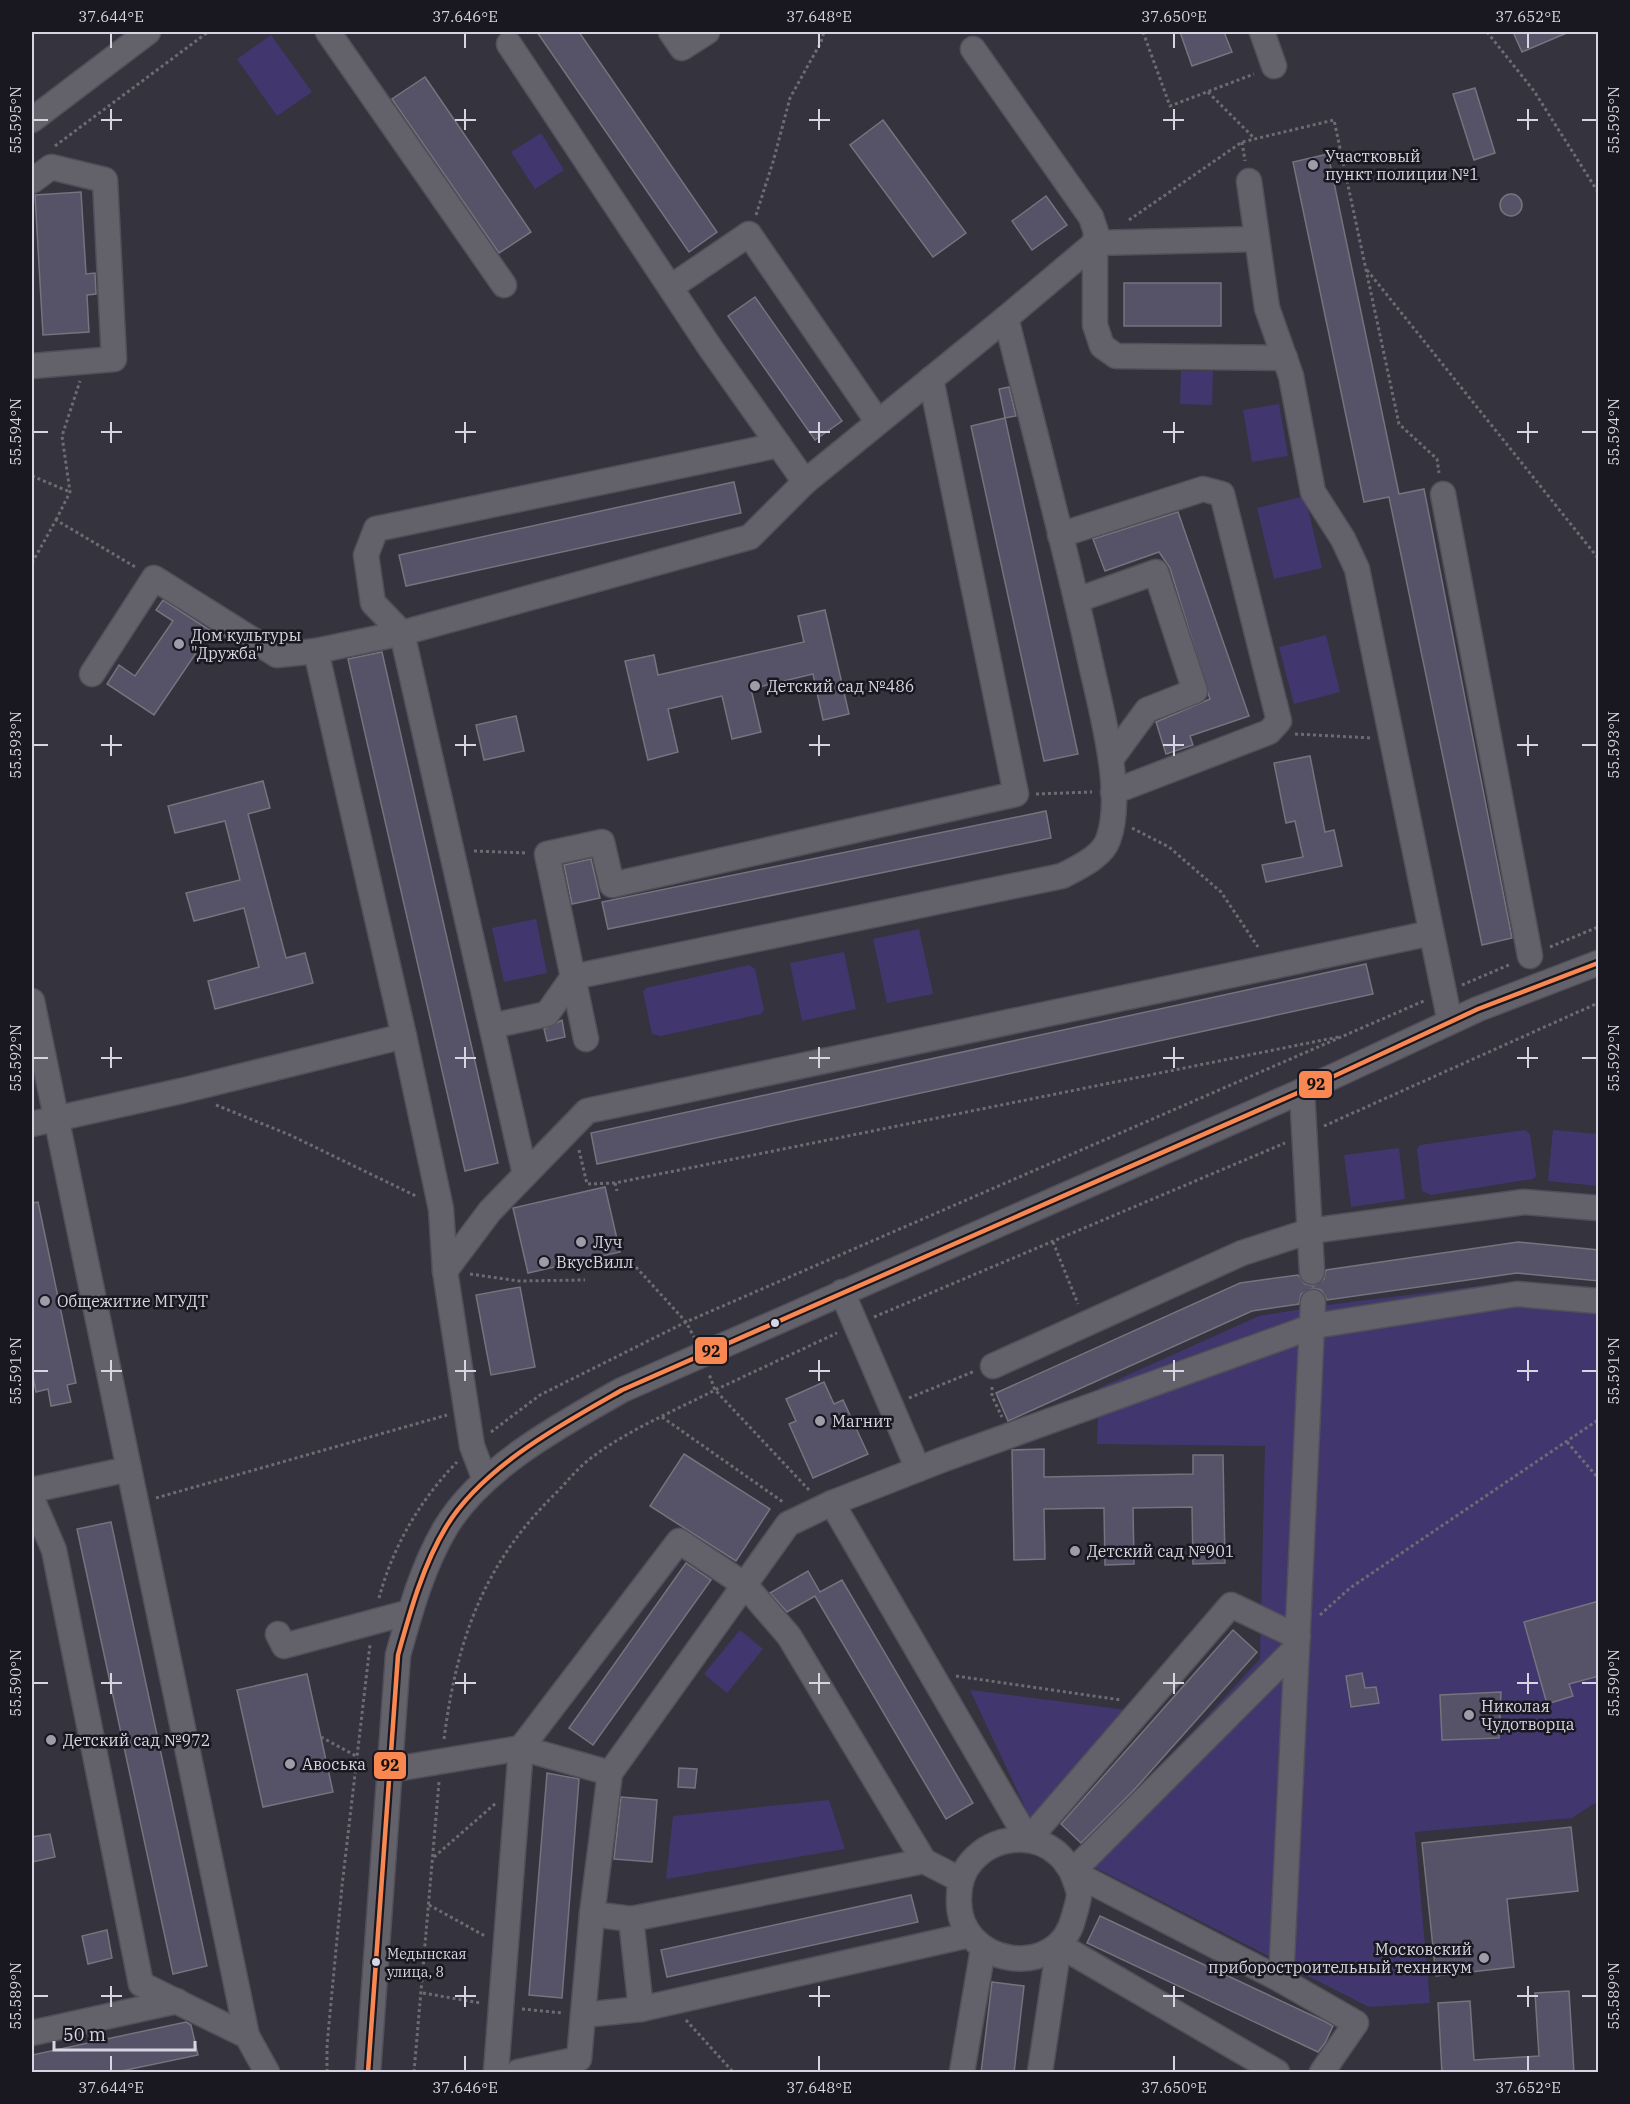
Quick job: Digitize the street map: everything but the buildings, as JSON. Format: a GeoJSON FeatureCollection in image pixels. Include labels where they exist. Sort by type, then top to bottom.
{"type":"FeatureCollection","features":[{"type":"Feature","properties":{"kind":"street"},"geometry":{"type":"LineString","coordinates":[[34,111],[148,32]]}},
{"type":"Feature","properties":{"kind":"street"},"geometry":{"type":"LineString","coordinates":[[328,32],[504,285]]}},
{"type":"Feature","properties":{"kind":"street"},"geometry":{"type":"LineString","coordinates":[[670,32],[682,48],[707,32]]}},
{"type":"Feature","properties":{"kind":"street"},"geometry":{"type":"LineString","coordinates":[[1262,32],[1274,66]]}},
{"type":"Feature","properties":{"kind":"street"},"geometry":{"type":"LineString","coordinates":[[509,44],[711,349],[805,482]]}},
{"type":"Feature","properties":{"kind":"street"},"geometry":{"type":"LineString","coordinates":[[973,49],[1090,217],[1096,232],[1095,325],[1102,345],[1116,356],[1285,358]]}},
{"type":"Feature","properties":{"kind":"street"},"geometry":{"type":"LineString","coordinates":[[32,181],[51,167],[105,180],[114,359],[32,366]]}},
{"type":"Feature","properties":{"kind":"street"},"geometry":{"type":"LineString","coordinates":[[1249,181],[1267,308],[1291,376],[1313,492],[1343,539],[1357,569],[1450,1022]]}},
{"type":"Feature","properties":{"kind":"street"},"geometry":{"type":"LineString","coordinates":[[671,287],[749,234],[878,422]]}},
{"type":"Feature","properties":{"kind":"street"},"geometry":{"type":"LineString","coordinates":[[92,674],[154,578],[277,655],[316,651],[402,633],[750,537],[805,482],[1095,243],[1256,239]]}},
{"type":"Feature","properties":{"kind":"street"},"geometry":{"type":"LineString","coordinates":[[492,1026],[547,1014],[573,977],[1062,876],[1089,860],[1108,841],[1112,818],[1112,759],[1077,600],[1006,318]]}},
{"type":"Feature","properties":{"kind":"street"},"geometry":{"type":"LineString","coordinates":[[586,1040],[547,854],[602,842],[612,885],[1016,794],[931,379]]}},
{"type":"Feature","properties":{"kind":"street"},"geometry":{"type":"LineString","coordinates":[[525,1174],[402,633],[373,603],[366,555],[376,529],[779,445]]}},
{"type":"Feature","properties":{"kind":"street"},"geometry":{"type":"LineString","coordinates":[[1060,535],[1203,489],[1222,494],[1279,722],[1269,732],[1113,792]]}},
{"type":"Feature","properties":{"kind":"street"},"geometry":{"type":"LineString","coordinates":[[1443,494],[1530,956]]}},
{"type":"Feature","properties":{"kind":"street"},"geometry":{"type":"LineString","coordinates":[[1077,600],[1156,572],[1195,691],[1147,710],[1112,759]]}},
{"type":"Feature","properties":{"kind":"street"},"geometry":{"type":"LineString","coordinates":[[316,651],[441,1209],[445,1271],[466,1410],[472,1446],[485,1480]]}},
{"type":"Feature","properties":{"kind":"street"},"geometry":{"type":"LineString","coordinates":[[445,1271],[490,1211],[587,1111],[1431,933]]}},
{"type":"Feature","properties":{"kind":"street"},"geometry":{"type":"LineString","coordinates":[[368,2073],[398,1655],[410,1612],[446,1526],[485,1480],[561,1425],[622,1390],[1302,1091],[1450,1022],[1599,963]]}},
{"type":"Feature","properties":{"kind":"street"},"geometry":{"type":"LineString","coordinates":[[32,1001],[247,2037],[267,2073]]}},
{"type":"Feature","properties":{"kind":"street"},"geometry":{"type":"LineString","coordinates":[[32,1124],[404,1036]]}},
{"type":"Feature","properties":{"kind":"street"},"geometry":{"type":"LineString","coordinates":[[1302,1091],[1312,1272]]}},
{"type":"Feature","properties":{"kind":"street"},"geometry":{"type":"LineString","coordinates":[[993,1366],[1242,1253],[1310,1231],[1524,1202],[1599,1208]]}},
{"type":"Feature","properties":{"kind":"street"},"geometry":{"type":"LineString","coordinates":[[842,1293],[918,1469]]}},
{"type":"Feature","properties":{"kind":"street"},"geometry":{"type":"LineString","coordinates":[[518,2073],[579,2066],[592,1914],[610,1773],[788,1524],[918,1469],[1314,1326],[1517,1294],[1599,1301]]}},
{"type":"Feature","properties":{"kind":"street"},"geometry":{"type":"LineString","coordinates":[[1281,1980],[1314,1326],[1313,1302]]}},
{"type":"Feature","properties":{"kind":"street"},"geometry":{"type":"LineString","coordinates":[[32,1490],[129,1469]]}},
{"type":"Feature","properties":{"kind":"street"},"geometry":{"type":"LineString","coordinates":[[32,1499],[54,1550],[141,1984],[247,2037]]}},
{"type":"Feature","properties":{"kind":"street"},"geometry":{"type":"LineString","coordinates":[[820,1509],[930,1672],[1028,1840]]}},
{"type":"Feature","properties":{"kind":"street"},"geometry":{"type":"LineString","coordinates":[[496,2073],[521,1748],[679,1541],[745,1585],[789,1636],[924,1861],[961,1880]]}},
{"type":"Feature","properties":{"kind":"street"},"geometry":{"type":"LineString","coordinates":[[1028,1840],[1231,1605],[1297,1642]]}},
{"type":"Feature","properties":{"kind":"street"},"geometry":{"type":"LineString","coordinates":[[278,1634],[284,1646],[410,1612]]}},
{"type":"Feature","properties":{"kind":"street"},"geometry":{"type":"LineString","coordinates":[[1072,1872],[1297,1642]]}},
{"type":"Feature","properties":{"kind":"street"},"geometry":{"type":"LineString","coordinates":[[389,1770],[521,1748],[610,1773]]}},
{"type":"Feature","properties":{"kind":"street"},"geometry":{"type":"LineString","coordinates":[[583,2015],[641,2009],[976,1942],[1014,1960],[1048,1952],[1059,1945],[1071,1930],[1079,1895],[1072,1872],[1059,1854],[1043,1844],[1028,1840],[1007,1840],[989,1847],[971,1861],[961,1880],[958,1908],[976,1942],[962,2073]]}},
{"type":"Feature","properties":{"kind":"street"},"geometry":{"type":"LineString","coordinates":[[592,1914],[631,1919],[924,1861]]}},
{"type":"Feature","properties":{"kind":"street"},"geometry":{"type":"LineString","coordinates":[[1072,1872],[1281,1980],[1356,2023],[1322,2073]]}},
{"type":"Feature","properties":{"kind":"street"},"geometry":{"type":"LineString","coordinates":[[631,1919],[641,2009]]}},
{"type":"Feature","properties":{"kind":"street"},"geometry":{"type":"LineString","coordinates":[[1040,2073],[1059,1945]]}},
{"type":"Feature","properties":{"kind":"street"},"geometry":{"type":"LineString","coordinates":[[1059,1945],[1277,2073]]}},
{"type":"Feature","properties":{"kind":"street"},"geometry":{"type":"LineString","coordinates":[[32,2032],[177,2001]]}},
{"type":"Feature","properties":{"kind":"path"},"geometry":{"type":"LineString","coordinates":[[50,149],[208,32]]}},
{"type":"Feature","properties":{"kind":"path"},"geometry":{"type":"LineString","coordinates":[[749,234],[773,162],[790,98],[821,42],[824,32]]}},
{"type":"Feature","properties":{"kind":"path"},"geometry":{"type":"LineString","coordinates":[[1143,32],[1170,106],[1274,66]]}},
{"type":"Feature","properties":{"kind":"path"},"geometry":{"type":"LineString","coordinates":[[1487,32],[1534,91],[1599,192]]}},
{"type":"Feature","properties":{"kind":"path"},"geometry":{"type":"LineString","coordinates":[[1208,92],[1256,139]]}},
{"type":"Feature","properties":{"kind":"path"},"geometry":{"type":"LineString","coordinates":[[1124,223],[1242,142],[1334,120],[1399,424],[1437,459],[1443,494]]}},
{"type":"Feature","properties":{"kind":"path"},"geometry":{"type":"LineString","coordinates":[[1365,268],[1599,558]]}},
{"type":"Feature","properties":{"kind":"path"},"geometry":{"type":"LineString","coordinates":[[32,563],[70,492],[62,436],[80,381],[77,362]]}},
{"type":"Feature","properties":{"kind":"path"},"geometry":{"type":"LineString","coordinates":[[32,476],[70,492]]}},
{"type":"Feature","properties":{"kind":"path"},"geometry":{"type":"LineString","coordinates":[[56,520],[154,578]]}},
{"type":"Feature","properties":{"kind":"path"},"geometry":{"type":"LineString","coordinates":[[1269,732],[1380,738]]}},
{"type":"Feature","properties":{"kind":"path"},"geometry":{"type":"LineString","coordinates":[[1016,794],[1113,792]]}},
{"type":"Feature","properties":{"kind":"path"},"geometry":{"type":"LineString","coordinates":[[1112,818],[1169,846],[1221,892],[1271,967]]}},
{"type":"Feature","properties":{"kind":"path"},"geometry":{"type":"LineString","coordinates":[[451,850],[547,854]]}},
{"type":"Feature","properties":{"kind":"path"},"geometry":{"type":"LineString","coordinates":[[472,1446],[540,1395],[686,1322],[1472,980]]}},
{"type":"Feature","properties":{"kind":"path"},"geometry":{"type":"LineString","coordinates":[[414,2073],[429,1905],[428,1891],[434,1857],[441,1763],[451,1682],[473,1613],[501,1556],[533,1515],[591,1458],[662,1417],[715,1390],[856,1325],[1304,1135],[1599,1003]]}},
{"type":"Feature","properties":{"kind":"path"},"geometry":{"type":"LineString","coordinates":[[573,1125],[587,1184],[615,1183],[1345,1035]]}},
{"type":"Feature","properties":{"kind":"path"},"geometry":{"type":"LineString","coordinates":[[214,1104],[290,1136],[441,1209]]}},
{"type":"Feature","properties":{"kind":"path"},"geometry":{"type":"LineString","coordinates":[[615,1183],[617,1191]]}},
{"type":"Feature","properties":{"kind":"path"},"geometry":{"type":"LineString","coordinates":[[1053,1242],[1081,1312]]}},
{"type":"Feature","properties":{"kind":"path"},"geometry":{"type":"LineString","coordinates":[[636,1267],[686,1322]]}},
{"type":"Feature","properties":{"kind":"path"},"geometry":{"type":"LineString","coordinates":[[445,1271],[519,1281],[585,1280]]}},
{"type":"Feature","properties":{"kind":"path"},"geometry":{"type":"LineString","coordinates":[[703,1354],[715,1390],[820,1509]]}},
{"type":"Feature","properties":{"kind":"path"},"geometry":{"type":"LineString","coordinates":[[993,1366],[992,1396],[1006,1425]]}},
{"type":"Feature","properties":{"kind":"path"},"geometry":{"type":"LineString","coordinates":[[890,1406],[968,1373]]}},
{"type":"Feature","properties":{"kind":"path"},"geometry":{"type":"LineString","coordinates":[[136,1504],[466,1410]]}},
{"type":"Feature","properties":{"kind":"path"},"geometry":{"type":"LineString","coordinates":[[662,1417],[820,1509]]}},
{"type":"Feature","properties":{"kind":"path"},"geometry":{"type":"LineString","coordinates":[[1297,1642],[1350,1588],[1599,1420]]}},
{"type":"Feature","properties":{"kind":"path"},"geometry":{"type":"LineString","coordinates":[[1567,1442],[1599,1478]]}},
{"type":"Feature","properties":{"kind":"path"},"geometry":{"type":"LineString","coordinates":[[930,1672],[1146,1703]]}},
{"type":"Feature","properties":{"kind":"path"},"geometry":{"type":"LineString","coordinates":[[321,1737],[358,1757]]}},
{"type":"Feature","properties":{"kind":"path"},"geometry":{"type":"LineString","coordinates":[[434,1857],[518,1784]]}},
{"type":"Feature","properties":{"kind":"path"},"geometry":{"type":"LineString","coordinates":[[327,2073],[327,2045],[342,1886]]}},
{"type":"Feature","properties":{"kind":"path"},"geometry":{"type":"LineString","coordinates":[[429,1905],[506,1948]]}},
{"type":"Feature","properties":{"kind":"path"},"geometry":{"type":"LineString","coordinates":[[672,2002],[733,2073]]}},
{"type":"Feature","properties":{"kind":"shaded area"},"geometry":{"type":"Polygon","coordinates":[[[271,35],[312,92],[277,116],[237,59],[271,35]]]}},
{"type":"Feature","properties":{"kind":"shaded area"},"geometry":{"type":"Polygon","coordinates":[[[541,133],[564,170],[535,189],[511,152],[541,133]]]}},
{"type":"Feature","properties":{"kind":"shaded area"},"geometry":{"type":"Polygon","coordinates":[[[1181,371],[1213,371],[1212,405],[1180,404],[1181,371]]]}},
{"type":"Feature","properties":{"kind":"shaded area"},"geometry":{"type":"Polygon","coordinates":[[[1279,404],[1288,456],[1252,462],[1243,410],[1279,404]]]}},
{"type":"Feature","properties":{"kind":"shaded area"},"geometry":{"type":"Polygon","coordinates":[[[1305,496],[1322,568],[1274,579],[1257,508],[1305,496]]]}},
{"type":"Feature","properties":{"kind":"shaded area"},"geometry":{"type":"Polygon","coordinates":[[[1326,635],[1340,692],[1294,704],[1279,647],[1326,635]]]}},
{"type":"Feature","properties":{"kind":"shaded area"},"geometry":{"type":"Polygon","coordinates":[[[536,919],[547,973],[504,982],[492,928],[536,919]]]}},
{"type":"Feature","properties":{"kind":"shaded area"},"geometry":{"type":"Polygon","coordinates":[[[919,929],[933,994],[887,1003],[873,939],[919,929]]]}},
{"type":"Feature","properties":{"kind":"shaded area"},"geometry":{"type":"Polygon","coordinates":[[[844,952],[856,1009],[802,1021],[790,963],[844,952]]]}},
{"type":"Feature","properties":{"kind":"shaded area"},"geometry":{"type":"Polygon","coordinates":[[[749,965],[755,969],[764,1010],[761,1014],[661,1036],[652,1034],[643,992],[646,988],[749,965]]]}},
{"type":"Feature","properties":{"kind":"shaded area"},"geometry":{"type":"Polygon","coordinates":[[[1525,1130],[1530,1134],[1536,1176],[1533,1179],[1431,1195],[1422,1191],[1417,1149],[1420,1145],[1525,1130]]]}},
{"type":"Feature","properties":{"kind":"shaded area"},"geometry":{"type":"Polygon","coordinates":[[[1553,1130],[1598,1134],[1598,1186],[1548,1181],[1553,1130]]]}},
{"type":"Feature","properties":{"kind":"shaded area"},"geometry":{"type":"Polygon","coordinates":[[[1399,1148],[1405,1199],[1351,1207],[1344,1155],[1399,1148]]]}},
{"type":"Feature","properties":{"kind":"shaded area"},"geometry":{"type":"Polygon","coordinates":[[[1519,1281],[1598,1289],[1598,1801],[1572,1818],[1415,1832],[1430,2003],[1369,2007],[1076,1858],[1260,1659],[1265,1446],[1097,1444],[1099,1388],[1259,1316],[1519,1281]]]}},
{"type":"Feature","properties":{"kind":"shaded area"},"geometry":{"type":"Polygon","coordinates":[[[740,1630],[763,1649],[727,1693],[704,1674],[740,1630]]]}},
{"type":"Feature","properties":{"kind":"shaded area"},"geometry":{"type":"Polygon","coordinates":[[[970,1690],[1127,1710],[1032,1822],[970,1690]]]}},
{"type":"Feature","properties":{"kind":"shaded area"},"geometry":{"type":"Polygon","coordinates":[[[829,1800],[845,1849],[666,1879],[673,1816],[829,1800]]]}},
{"type":"Feature","properties":{"kind":"transit line","name":"92"},"geometry":{"type":"LineString","coordinates":[[368,2072],[398,1655],[430,1557],[461,1505],[480,1485],[549,1432],[622,1390],[1302,1091],[1478,1009],[1598,963]]}},
{"type":"Feature","properties":{"kind":"place","name":"Участковый пункт полиции №1"},"geometry":{"type":"Point","coordinates":[1313,165]}},
{"type":"Feature","properties":{"kind":"place","name":"Дом культуры \"Дружба\""},"geometry":{"type":"Point","coordinates":[179,644]}},
{"type":"Feature","properties":{"kind":"place","name":"Детский сад №486"},"geometry":{"type":"Point","coordinates":[755,686]}},
{"type":"Feature","properties":{"kind":"place","name":"Луч"},"geometry":{"type":"Point","coordinates":[581,1242]}},
{"type":"Feature","properties":{"kind":"place","name":"ВкусВилл"},"geometry":{"type":"Point","coordinates":[544,1262]}},
{"type":"Feature","properties":{"kind":"place","name":"Общежитие МГУДТ"},"geometry":{"type":"Point","coordinates":[45,1301]}},
{"type":"Feature","properties":{"kind":"place","name":"Магнит"},"geometry":{"type":"Point","coordinates":[820,1421]}},
{"type":"Feature","properties":{"kind":"place","name":"Детский сад №901"},"geometry":{"type":"Point","coordinates":[1075,1551]}},
{"type":"Feature","properties":{"kind":"place","name":"Николая Чудотворца"},"geometry":{"type":"Point","coordinates":[1469,1715]}},
{"type":"Feature","properties":{"kind":"place","name":"Детский сад №972"},"geometry":{"type":"Point","coordinates":[51,1740]}},
{"type":"Feature","properties":{"kind":"place","name":"Авоська"},"geometry":{"type":"Point","coordinates":[290,1764]}},
{"type":"Feature","properties":{"kind":"place","name":"Московский приборостроительный техникум"},"geometry":{"type":"Point","coordinates":[1484,1958]}},
{"type":"Feature","properties":{"kind":"place","name":"Медынская улица, 8"},"geometry":{"type":"Point","coordinates":[376,1962]}}]}
